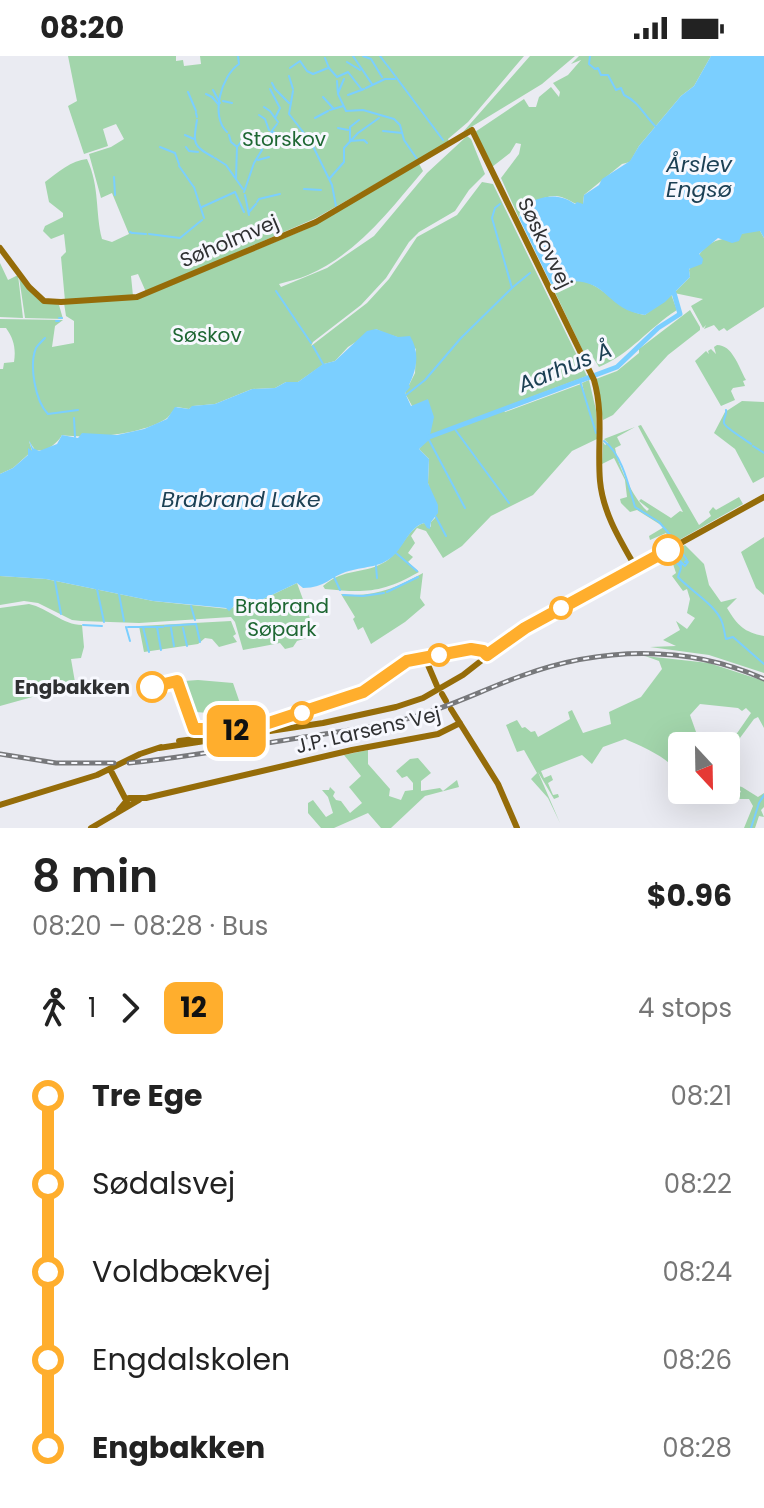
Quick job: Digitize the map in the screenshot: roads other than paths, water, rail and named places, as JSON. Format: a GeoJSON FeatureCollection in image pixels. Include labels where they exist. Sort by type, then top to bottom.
{"type":"FeatureCollection","features":[{"type":"Feature","properties":{"kind":"street","name":"Søholmvej"},"geometry":{"type":"LineString","coordinates":[[0,248],[24,281],[44,301],[137,297],[316,222],[472,130]]}},
{"type":"Feature","properties":{"kind":"street","name":"Søskovvej"},"geometry":{"type":"LineString","coordinates":[[472,130],[592,375],[601,410],[600,477],[605,504],[614,529],[636,568]]}},
{"type":"Feature","properties":{"kind":"street"},"geometry":{"type":"LineString","coordinates":[[0,805],[191,739],[235,736],[342,719],[423,698],[463,675],[512,636],[764,497]]}},
{"type":"Feature","properties":{"kind":"street"},"geometry":{"type":"LineString","coordinates":[[425,658],[437,686]]}},
{"type":"Feature","properties":{"kind":"street"},"geometry":{"type":"LineString","coordinates":[[451,709],[508,803],[517,828]]}},
{"type":"Feature","properties":{"kind":"street","name":"J.P. Larsens Vej"},"geometry":{"type":"LineString","coordinates":[[129,801],[340,752],[438,734],[460,723]]}},
{"type":"Feature","properties":{"kind":"street"},"geometry":{"type":"LineString","coordinates":[[91,828],[129,801],[110,769]]}},
{"type":"Feature","properties":{"kind":"water","name":"Årslev Engsø"},"geometry":{"type":"Polygon","coordinates":[[[711,56],[764,56],[764,238],[760,231],[742,234],[739,241],[732,243],[718,238],[699,254],[702,264],[689,269],[690,277],[665,302],[645,315],[620,306],[585,283],[570,281],[551,284],[519,218],[525,204],[550,196],[583,204],[584,195],[630,161],[681,96],[694,86],[711,56]]]}},
{"type":"Feature","properties":{"kind":"water","name":"Brabrand Lake"},"geometry":{"type":"Polygon","coordinates":[[[376,329],[398,337],[410,336],[416,360],[410,387],[405,393],[411,406],[428,399],[434,417],[429,440],[419,449],[429,459],[428,483],[438,505],[438,513],[430,529],[424,523],[415,528],[390,559],[343,573],[317,586],[303,588],[297,583],[259,601],[248,598],[229,611],[226,608],[153,601],[46,579],[0,576],[0,474],[28,455],[28,448],[32,451],[29,440],[33,448],[39,451],[57,444],[62,435],[78,438],[82,433],[117,435],[144,429],[167,419],[175,407],[189,409],[215,404],[252,389],[275,388],[286,382],[298,382],[323,364],[335,361],[367,331],[376,329]]]}},
{"type":"Feature","properties":{"kind":"waterway"},"geometry":{"type":"LineString","coordinates":[[227,132],[219,116],[220,96],[227,77],[239,64],[238,56]]}},
{"type":"Feature","properties":{"kind":"waterway"},"geometry":{"type":"LineString","coordinates":[[353,56],[372,84]]}},
{"type":"Feature","properties":{"kind":"waterway"},"geometry":{"type":"LineString","coordinates":[[363,56],[371,59],[382,77]]}},
{"type":"Feature","properties":{"kind":"waterway"},"geometry":{"type":"LineString","coordinates":[[380,56],[386,64]]}},
{"type":"Feature","properties":{"kind":"waterway"},"geometry":{"type":"LineString","coordinates":[[590,56],[589,64],[598,68],[601,75],[608,75],[616,90],[621,88],[624,95],[656,127]]}},
{"type":"Feature","properties":{"kind":"waterway"},"geometry":{"type":"LineString","coordinates":[[325,58],[337,77],[348,72],[362,90]]}},
{"type":"Feature","properties":{"kind":"waterway"},"geometry":{"type":"LineString","coordinates":[[290,68],[300,61],[313,74],[328,68]]}},
{"type":"Feature","properties":{"kind":"waterway"},"geometry":{"type":"LineString","coordinates":[[347,62],[360,70]]}},
{"type":"Feature","properties":{"kind":"waterway"},"geometry":{"type":"LineString","coordinates":[[387,65],[443,140]]}},
{"type":"Feature","properties":{"kind":"waterway"},"geometry":{"type":"LineString","coordinates":[[289,76],[293,89]]}},
{"type":"Feature","properties":{"kind":"waterway"},"geometry":{"type":"LineString","coordinates":[[338,93],[344,79]]}},
{"type":"Feature","properties":{"kind":"waterway"},"geometry":{"type":"LineString","coordinates":[[366,88],[385,79],[395,79]]}},
{"type":"Feature","properties":{"kind":"waterway"},"geometry":{"type":"LineString","coordinates":[[337,81],[338,94],[346,111],[363,110],[394,119],[417,159]]}},
{"type":"Feature","properties":{"kind":"waterway"},"geometry":{"type":"LineString","coordinates":[[272,83],[289,103]]}},
{"type":"Feature","properties":{"kind":"waterway"},"geometry":{"type":"LineString","coordinates":[[270,89],[280,108],[275,118]]}},
{"type":"Feature","properties":{"kind":"waterway"},"geometry":{"type":"LineString","coordinates":[[348,95],[364,89]]}},
{"type":"Feature","properties":{"kind":"waterway"},"geometry":{"type":"LineString","coordinates":[[213,90],[220,103]]}},
{"type":"Feature","properties":{"kind":"waterway"},"geometry":{"type":"LineString","coordinates":[[293,91],[289,114],[307,137]]}},
{"type":"Feature","properties":{"kind":"waterway"},"geometry":{"type":"LineString","coordinates":[[188,92],[196,111]]}},
{"type":"Feature","properties":{"kind":"waterway"},"geometry":{"type":"LineString","coordinates":[[206,94],[219,105]]}},
{"type":"Feature","properties":{"kind":"waterway"},"geometry":{"type":"LineString","coordinates":[[323,97],[333,108]]}},
{"type":"Feature","properties":{"kind":"waterway"},"geometry":{"type":"LineString","coordinates":[[223,101],[232,103]]}},
{"type":"Feature","properties":{"kind":"waterway"},"geometry":{"type":"LineString","coordinates":[[330,110],[343,106]]}},
{"type":"Feature","properties":{"kind":"waterway"},"geometry":{"type":"LineString","coordinates":[[264,107],[278,122]]}},
{"type":"Feature","properties":{"kind":"waterway"},"geometry":{"type":"LineString","coordinates":[[315,118],[328,111]]}},
{"type":"Feature","properties":{"kind":"waterway"},"geometry":{"type":"LineString","coordinates":[[196,113],[197,117]]}},
{"type":"Feature","properties":{"kind":"waterway"},"geometry":{"type":"LineString","coordinates":[[259,115],[265,119],[269,130]]}},
{"type":"Feature","properties":{"kind":"waterway"},"geometry":{"type":"LineString","coordinates":[[329,179],[344,162],[344,148],[379,118]]}},
{"type":"Feature","properties":{"kind":"waterway"},"geometry":{"type":"LineString","coordinates":[[197,120],[196,143],[213,157]]}},
{"type":"Feature","properties":{"kind":"waterway"},"geometry":{"type":"LineString","coordinates":[[359,120],[350,127],[350,141],[364,140],[367,143]]}},
{"type":"Feature","properties":{"kind":"waterway"},"geometry":{"type":"LineString","coordinates":[[261,145],[277,124]]}},
{"type":"Feature","properties":{"kind":"waterway"},"geometry":{"type":"LineString","coordinates":[[338,128],[348,130]]}},
{"type":"Feature","properties":{"kind":"waterway"},"geometry":{"type":"LineString","coordinates":[[383,131],[402,133]]}},
{"type":"Feature","properties":{"kind":"waterway"},"geometry":{"type":"LineString","coordinates":[[269,134],[274,132],[279,140]]}},
{"type":"Feature","properties":{"kind":"waterway"},"geometry":{"type":"LineString","coordinates":[[237,147],[248,133]]}},
{"type":"Feature","properties":{"kind":"waterway"},"geometry":{"type":"LineString","coordinates":[[185,135],[194,139]]}},
{"type":"Feature","properties":{"kind":"waterway"},"geometry":{"type":"LineString","coordinates":[[229,135],[237,147],[236,178]]}},
{"type":"Feature","properties":{"kind":"waterway"},"geometry":{"type":"LineString","coordinates":[[309,138],[332,185],[336,206]]}},
{"type":"Feature","properties":{"kind":"waterway"},"geometry":{"type":"LineString","coordinates":[[244,192],[262,150],[257,139]]}},
{"type":"Feature","properties":{"kind":"waterway"},"geometry":{"type":"LineString","coordinates":[[160,147],[175,153],[179,164]]}},
{"type":"Feature","properties":{"kind":"waterway"},"geometry":{"type":"LineString","coordinates":[[186,147],[189,151],[198,152]]}},
{"type":"Feature","properties":{"kind":"waterway"},"geometry":{"type":"LineString","coordinates":[[258,160],[269,157]]}},
{"type":"Feature","properties":{"kind":"waterway"},"geometry":{"type":"LineString","coordinates":[[215,158],[226,165],[243,189]]}},
{"type":"Feature","properties":{"kind":"waterway"},"geometry":{"type":"LineString","coordinates":[[179,166],[193,186]]}},
{"type":"Feature","properties":{"kind":"waterway"},"geometry":{"type":"LineString","coordinates":[[114,177],[115,195]]}},
{"type":"Feature","properties":{"kind":"waterway"},"geometry":{"type":"LineString","coordinates":[[194,187],[204,218]]}},
{"type":"Feature","properties":{"kind":"waterway"},"geometry":{"type":"LineString","coordinates":[[304,189],[321,190]]}},
{"type":"Feature","properties":{"kind":"waterway"},"geometry":{"type":"LineString","coordinates":[[202,207],[235,192],[244,212]]}},
{"type":"Feature","properties":{"kind":"waterway"},"geometry":{"type":"LineString","coordinates":[[257,202],[280,194]]}},
{"type":"Feature","properties":{"kind":"waterway"},"geometry":{"type":"LineString","coordinates":[[245,195],[249,215]]}},
{"type":"Feature","properties":{"kind":"waterway"},"geometry":{"type":"LineString","coordinates":[[249,212],[256,204]]}},
{"type":"Feature","properties":{"kind":"waterway"},"geometry":{"type":"LineString","coordinates":[[406,395],[425,380],[461,338],[512,288],[492,218],[500,204]]}},
{"type":"Feature","properties":{"kind":"waterway"},"geometry":{"type":"LineString","coordinates":[[149,234],[180,238],[202,220]]}},
{"type":"Feature","properties":{"kind":"waterway"},"geometry":{"type":"LineString","coordinates":[[133,233],[146,234]]}},
{"type":"Feature","properties":{"kind":"waterway"},"geometry":{"type":"LineString","coordinates":[[513,287],[530,273]]}},
{"type":"Feature","properties":{"kind":"waterway"},"geometry":{"type":"LineString","coordinates":[[276,291],[311,343]]}},
{"type":"Feature","properties":{"kind":"waterway","name":"Aarhus Å"},"geometry":{"type":"LineString","coordinates":[[429,437],[617,367],[658,328],[680,314],[674,293]]}},
{"type":"Feature","properties":{"kind":"waterway"},"geometry":{"type":"LineString","coordinates":[[45,338],[36,348],[33,364],[34,382],[43,408],[48,414],[78,410]]}},
{"type":"Feature","properties":{"kind":"waterway"},"geometry":{"type":"LineString","coordinates":[[313,346],[323,364]]}},
{"type":"Feature","properties":{"kind":"waterway"},"geometry":{"type":"LineString","coordinates":[[580,381],[596,433]]}},
{"type":"Feature","properties":{"kind":"waterway"},"geometry":{"type":"LineString","coordinates":[[726,410],[725,425],[751,444]]}},
{"type":"Feature","properties":{"kind":"waterway"},"geometry":{"type":"LineString","coordinates":[[74,418],[75,437]]}},
{"type":"Feature","properties":{"kind":"waterway"},"geometry":{"type":"LineString","coordinates":[[454,428],[509,503]]}},
{"type":"Feature","properties":{"kind":"waterway"},"geometry":{"type":"LineString","coordinates":[[429,440],[465,508]]}},
{"type":"Feature","properties":{"kind":"waterway"},"geometry":{"type":"LineString","coordinates":[[604,441],[620,462],[635,507],[659,522],[673,538]]}},
{"type":"Feature","properties":{"kind":"waterway"},"geometry":{"type":"LineString","coordinates":[[753,446],[764,453]]}},
{"type":"Feature","properties":{"kind":"waterway"},"geometry":{"type":"LineString","coordinates":[[436,517],[446,536]]}},
{"type":"Feature","properties":{"kind":"waterway"},"geometry":{"type":"LineString","coordinates":[[681,551],[687,560],[685,562],[688,562],[685,566],[680,561],[681,566],[677,563],[681,568],[678,577],[719,616],[726,639],[733,637],[764,664]]}},
{"type":"Feature","properties":{"kind":"waterway"},"geometry":{"type":"LineString","coordinates":[[396,553],[417,571]]}},
{"type":"Feature","properties":{"kind":"waterway"},"geometry":{"type":"LineString","coordinates":[[376,566],[377,578]]}},
{"type":"Feature","properties":{"kind":"waterway"},"geometry":{"type":"LineString","coordinates":[[334,577],[340,590]]}},
{"type":"Feature","properties":{"kind":"waterway"},"geometry":{"type":"LineString","coordinates":[[387,592],[418,577]]}},
{"type":"Feature","properties":{"kind":"waterway"},"geometry":{"type":"LineString","coordinates":[[55,581],[61,614]]}},
{"type":"Feature","properties":{"kind":"waterway"},"geometry":{"type":"LineString","coordinates":[[97,589],[104,622]]}},
{"type":"Feature","properties":{"kind":"waterway"},"geometry":{"type":"LineString","coordinates":[[343,595],[384,593]]}},
{"type":"Feature","properties":{"kind":"waterway"},"geometry":{"type":"LineString","coordinates":[[119,594],[124,621]]}},
{"type":"Feature","properties":{"kind":"waterway"},"geometry":{"type":"LineString","coordinates":[[191,606],[195,620]]}},
{"type":"Feature","properties":{"kind":"waterway"},"geometry":{"type":"LineString","coordinates":[[165,626],[196,624],[200,642]]}},
{"type":"Feature","properties":{"kind":"waterway"},"geometry":{"type":"LineString","coordinates":[[83,625],[102,626]]}},
{"type":"Feature","properties":{"kind":"waterway"},"geometry":{"type":"LineString","coordinates":[[126,627],[130,641]]}},
{"type":"Feature","properties":{"kind":"waterway"},"geometry":{"type":"LineString","coordinates":[[128,627],[163,627]]}},
{"type":"Feature","properties":{"kind":"waterway"},"geometry":{"type":"LineString","coordinates":[[143,627],[149,652]]}},
{"type":"Feature","properties":{"kind":"waterway"},"geometry":{"type":"LineString","coordinates":[[157,627],[161,650]]}},
{"type":"Feature","properties":{"kind":"waterway"},"geometry":{"type":"LineString","coordinates":[[171,628],[174,646]]}},
{"type":"Feature","properties":{"kind":"waterway"},"geometry":{"type":"LineString","coordinates":[[183,628],[187,646]]}},
{"type":"Feature","properties":{"kind":"waterway"},"geometry":{"type":"LineString","coordinates":[[751,828],[764,795]]}},
{"type":"Feature","properties":{"kind":"railway"},"geometry":{"type":"LineString","coordinates":[[129,763],[391,722],[421,715],[507,681],[581,659],[612,655],[674,655],[704,660],[764,679]]}},
{"type":"Feature","properties":{"kind":"railway"},"geometry":{"type":"LineString","coordinates":[[0,754],[56,763],[114,763]]}},
{"type":"Feature","properties":{"kind":"place","name":"Engbakken"},"geometry":{"type":"Point","coordinates":[152,687]}},
{"type":"Feature","properties":{"kind":"park label","name":"Storskov"},"geometry":{"type":"Point","coordinates":[284,139]}},
{"type":"Feature","properties":{"kind":"park label","name":"Søskov"},"geometry":{"type":"Point","coordinates":[207,335]}},
{"type":"Feature","properties":{"kind":"park label","name":"Brabrand Søpark"},"geometry":{"type":"Point","coordinates":[282,618]}}]}
